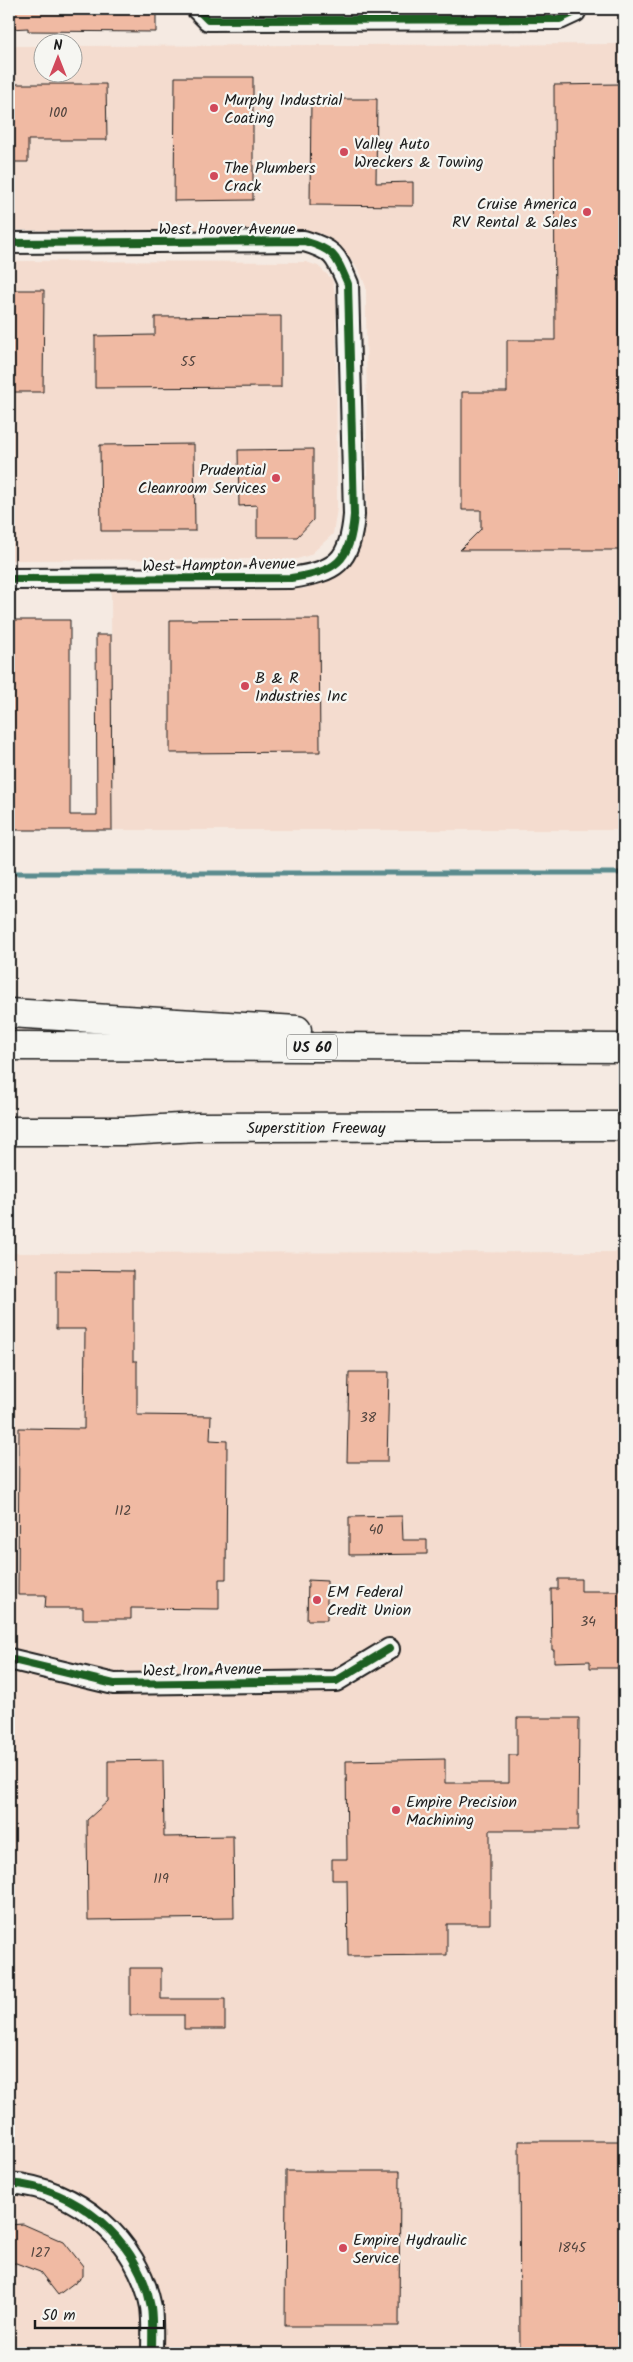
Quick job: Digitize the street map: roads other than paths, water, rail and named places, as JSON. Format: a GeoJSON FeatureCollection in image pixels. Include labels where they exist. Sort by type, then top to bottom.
{"type":"FeatureCollection","features":[{"type":"Feature","properties":{"kind":"highway"},"geometry":{"type":"LineString","coordinates":[[9,1013],[620,1048]]}},
{"type":"Feature","properties":{"kind":"highway","name":"US 60"},"geometry":{"type":"LineString","coordinates":[[9,1046],[620,1048]]}},
{"type":"Feature","properties":{"kind":"highway","name":"Superstition Freeway"},"geometry":{"type":"LineString","coordinates":[[9,1131],[126,1131],[207,1127],[619,1126]]}},
{"type":"Feature","properties":{"kind":"highway"},"geometry":{"type":"LineString","coordinates":[[9,1139],[126,1131]]}},
{"type":"Feature","properties":{"kind":"street"},"geometry":{"type":"LineString","coordinates":[[198,9],[208,20],[285,14],[433,14],[560,19],[576,10]]}},
{"type":"Feature","properties":{"kind":"street","name":"West Hoover Avenue"},"geometry":{"type":"LineString","coordinates":[[9,243],[304,241],[327,248],[340,266],[348,284],[351,359]]}},
{"type":"Feature","properties":{"kind":"street","name":"West Hampton Avenue"},"geometry":{"type":"LineString","coordinates":[[9,579],[290,578],[315,574],[338,564],[352,539],[351,359]]}},
{"type":"Feature","properties":{"kind":"street","name":"West Iron Avenue"},"geometry":{"type":"LineString","coordinates":[[9,1659],[114,1684],[336,1681],[389,1649]]}},
{"type":"Feature","properties":{"kind":"street"},"geometry":{"type":"LineString","coordinates":[[9,2183],[31,2185],[81,2205],[112,2230],[136,2265],[151,2308],[152,2353]]}},
{"type":"Feature","properties":{"kind":"waterway"},"geometry":{"type":"LineString","coordinates":[[9,873],[624,873]]}},
{"type":"Feature","properties":{"kind":"place","name":"Murphy Industrial Coating"},"geometry":{"type":"Point","coordinates":[214,108]}},
{"type":"Feature","properties":{"kind":"place","name":"Valley Auto Wreckers & Towing"},"geometry":{"type":"Point","coordinates":[344,152]}},
{"type":"Feature","properties":{"kind":"place","name":"The Plumbers Crack"},"geometry":{"type":"Point","coordinates":[214,176]}},
{"type":"Feature","properties":{"kind":"place","name":"Cruise America RV Rental & Sales"},"geometry":{"type":"Point","coordinates":[587,212]}},
{"type":"Feature","properties":{"kind":"place","name":"Prudential Cleanroom Services"},"geometry":{"type":"Point","coordinates":[276,478]}},
{"type":"Feature","properties":{"kind":"place","name":"B & R Industries Inc"},"geometry":{"type":"Point","coordinates":[245,686]}},
{"type":"Feature","properties":{"kind":"place","name":"EM Federal Credit Union"},"geometry":{"type":"Point","coordinates":[317,1600]}},
{"type":"Feature","properties":{"kind":"place","name":"Empire Precision Machining"},"geometry":{"type":"Point","coordinates":[396,1810]}},
{"type":"Feature","properties":{"kind":"place","name":"Empire Hydraulic Service"},"geometry":{"type":"Point","coordinates":[343,2248]}}]}
